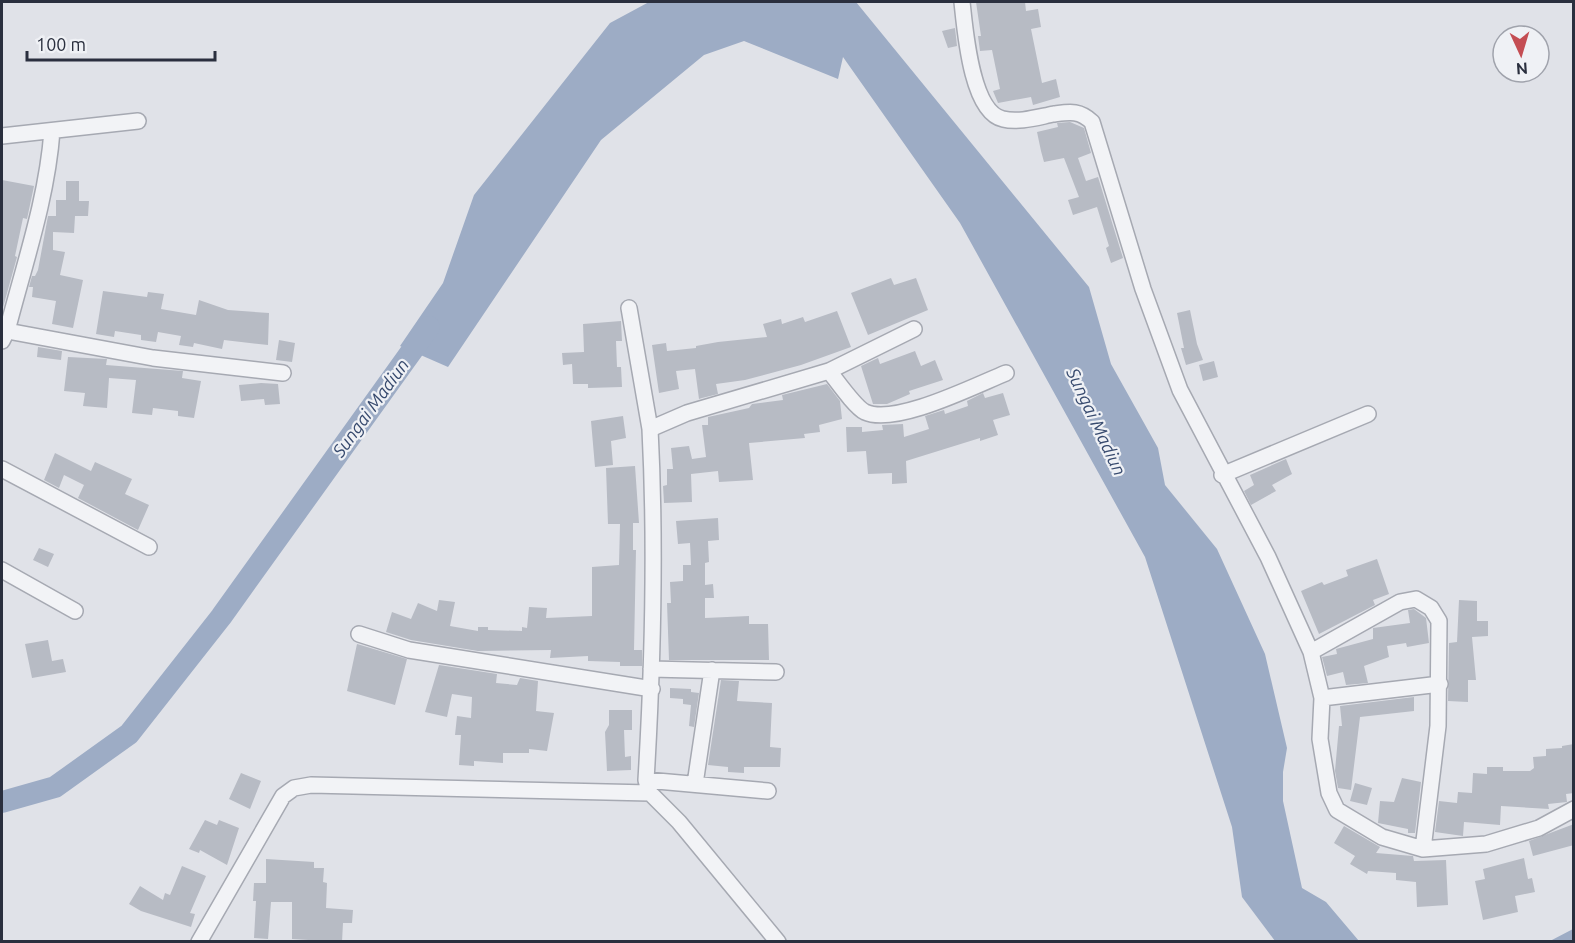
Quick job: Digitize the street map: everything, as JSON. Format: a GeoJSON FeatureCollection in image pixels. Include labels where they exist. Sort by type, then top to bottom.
{"type":"FeatureCollection","features":[{"type":"Feature","properties":{"kind":"street"},"geometry":{"type":"LineString","coordinates":[[962,2],[967,44],[980,96],[991,114],[1002,119],[1018,120],[1073,111],[1083,114],[1092,122],[1143,289],[1180,390],[1222,475],[1268,557],[1311,652],[1322,698],[1320,739],[1329,793],[1336,810],[1382,837],[1424,849],[1486,844],[1539,828],[1574,809]]}},
{"type":"Feature","properties":{"kind":"street"},"geometry":{"type":"LineString","coordinates":[[2,136],[138,122]]}},
{"type":"Feature","properties":{"kind":"street"},"geometry":{"type":"LineString","coordinates":[[51,131],[46,178],[3,334],[153,357],[283,373]]}},
{"type":"Feature","properties":{"kind":"street"},"geometry":{"type":"LineString","coordinates":[[629,308],[650,429],[655,529],[648,787],[778,942]]}},
{"type":"Feature","properties":{"kind":"street"},"geometry":{"type":"LineString","coordinates":[[650,429],[687,413],[829,371],[914,329]]}},
{"type":"Feature","properties":{"kind":"street"},"geometry":{"type":"LineString","coordinates":[[829,371],[864,412],[883,417],[904,413],[1005,373]]}},
{"type":"Feature","properties":{"kind":"street"},"geometry":{"type":"LineString","coordinates":[[1222,475],[1368,414]]}},
{"type":"Feature","properties":{"kind":"street"},"geometry":{"type":"LineString","coordinates":[[2,469],[149,547]]}},
{"type":"Feature","properties":{"kind":"street"},"geometry":{"type":"LineString","coordinates":[[2,570],[75,610]]}},
{"type":"Feature","properties":{"kind":"street"},"geometry":{"type":"LineString","coordinates":[[1311,652],[1400,602],[1416,599],[1431,608],[1439,621],[1440,684],[1433,778],[1424,849]]}},
{"type":"Feature","properties":{"kind":"street"},"geometry":{"type":"LineString","coordinates":[[359,634],[410,650],[652,689]]}},
{"type":"Feature","properties":{"kind":"street"},"geometry":{"type":"LineString","coordinates":[[651,669],[776,672]]}},
{"type":"Feature","properties":{"kind":"street"},"geometry":{"type":"LineString","coordinates":[[695,784],[712,670]]}},
{"type":"Feature","properties":{"kind":"street"},"geometry":{"type":"LineString","coordinates":[[1322,698],[1440,684]]}},
{"type":"Feature","properties":{"kind":"street"},"geometry":{"type":"LineString","coordinates":[[199,942],[283,796],[294,788],[311,785],[648,787],[695,784],[768,791]]}},
{"type":"Feature","properties":{"kind":"water"},"geometry":{"type":"Polygon","coordinates":[[[649,2],[856,2],[1089,287],[1111,364],[1158,448],[1165,485],[1217,549],[1265,654],[1287,748],[1283,772],[1283,801],[1302,888],[1326,902],[1359,941],[1275,941],[1242,897],[1232,827],[1145,557],[960,223],[843,57],[838,79],[744,41],[704,55],[601,140],[448,367],[400,346],[443,283],[474,195],[610,23],[649,2]]]}},
{"type":"Feature","properties":{"kind":"water"},"geometry":{"type":"Polygon","coordinates":[[[1573,929],[1573,941],[1550,941],[1573,929]]]}},
{"type":"Feature","properties":{"kind":"building"},"geometry":{"type":"Polygon","coordinates":[[[976,2],[1025,2],[1026,11],[1038,9],[1041,27],[1031,29],[1042,83],[1056,79],[1060,97],[1033,105],[1031,97],[998,103],[993,91],[1000,89],[992,50],[980,51],[978,36],[981,36],[976,2]]]}},
{"type":"Feature","properties":{"kind":"building"},"geometry":{"type":"Polygon","coordinates":[[[955,28],[957,46],[948,48],[942,31],[955,28]]]}},
{"type":"Feature","properties":{"kind":"building"},"geometry":{"type":"Polygon","coordinates":[[[1070,122],[1084,128],[1091,153],[1078,158],[1086,181],[1098,177],[1123,258],[1111,263],[1106,248],[1109,246],[1097,207],[1073,215],[1068,200],[1079,197],[1064,158],[1044,162],[1037,132],[1058,127],[1057,123],[1070,122]]]}},
{"type":"Feature","properties":{"kind":"building"},"geometry":{"type":"Polygon","coordinates":[[[2,180],[34,186],[27,219],[23,218],[15,256],[17,257],[2,311],[2,180]]]}},
{"type":"Feature","properties":{"kind":"building"},"geometry":{"type":"Polygon","coordinates":[[[66,181],[79,181],[79,201],[89,201],[88,216],[75,216],[74,233],[53,232],[53,250],[65,252],[60,275],[83,280],[73,328],[52,324],[56,301],[32,297],[33,287],[29,287],[32,276],[35,276],[38,270],[48,216],[56,216],[56,200],[66,200],[66,181]]]}},
{"type":"Feature","properties":{"kind":"building"},"geometry":{"type":"Polygon","coordinates":[[[891,278],[894,285],[916,278],[928,310],[868,335],[851,293],[891,278]]]}},
{"type":"Feature","properties":{"kind":"building"},"geometry":{"type":"Polygon","coordinates":[[[103,291],[147,297],[148,292],[164,294],[161,309],[196,315],[199,300],[228,310],[269,313],[268,345],[224,340],[222,349],[194,343],[193,347],[179,345],[181,336],[158,332],[156,342],[141,340],[141,335],[115,331],[114,337],[96,334],[103,291]]]}},
{"type":"Feature","properties":{"kind":"building"},"geometry":{"type":"Polygon","coordinates":[[[1190,310],[1203,360],[1186,365],[1181,348],[1184,348],[1177,313],[1190,310]]]}},
{"type":"Feature","properties":{"kind":"building"},"geometry":{"type":"Polygon","coordinates":[[[837,311],[851,347],[801,365],[745,380],[716,384],[718,394],[699,399],[695,369],[676,371],[679,389],[659,393],[652,345],[666,343],[667,351],[696,348],[696,346],[718,342],[767,337],[763,324],[781,319],[782,324],[803,317],[805,322],[837,311]]]}},
{"type":"Feature","properties":{"kind":"building"},"geometry":{"type":"Polygon","coordinates":[[[621,321],[622,341],[616,341],[617,367],[621,367],[622,387],[588,388],[588,384],[573,384],[572,364],[563,365],[562,353],[584,352],[583,324],[621,321]]]}},
{"type":"Feature","properties":{"kind":"building"},"geometry":{"type":"Polygon","coordinates":[[[279,340],[295,343],[292,362],[276,360],[279,340]]]}},
{"type":"Feature","properties":{"kind":"building"},"geometry":{"type":"Polygon","coordinates":[[[38,347],[62,351],[61,360],[37,357],[38,347]]]}},
{"type":"Feature","properties":{"kind":"building"},"geometry":{"type":"Polygon","coordinates":[[[915,351],[921,366],[935,360],[943,380],[909,391],[910,394],[887,404],[873,404],[861,366],[878,358],[880,364],[915,351]]]}},
{"type":"Feature","properties":{"kind":"building"},"geometry":{"type":"Polygon","coordinates":[[[68,357],[107,359],[106,365],[183,371],[182,378],[201,381],[194,418],[178,416],[178,411],[153,408],[152,415],[132,413],[136,380],[109,378],[107,408],[83,406],[85,393],[64,391],[68,357]]]}},
{"type":"Feature","properties":{"kind":"building"},"geometry":{"type":"Polygon","coordinates":[[[1214,361],[1218,377],[1203,381],[1199,365],[1214,361]]]}},
{"type":"Feature","properties":{"kind":"building"},"geometry":{"type":"Polygon","coordinates":[[[278,384],[280,404],[265,405],[264,399],[241,401],[239,385],[278,384]]]}},
{"type":"Feature","properties":{"kind":"building"},"geometry":{"type":"Polygon","coordinates":[[[827,384],[840,401],[842,419],[819,425],[820,432],[804,434],[805,438],[749,443],[753,480],[719,482],[718,471],[691,474],[692,502],[664,503],[663,486],[667,485],[667,469],[673,469],[671,448],[689,446],[692,459],[706,457],[702,425],[708,425],[708,417],[749,408],[752,404],[783,400],[782,395],[827,384]]]}},
{"type":"Feature","properties":{"kind":"building"},"geometry":{"type":"Polygon","coordinates":[[[983,393],[985,398],[1003,393],[1010,415],[993,420],[998,435],[980,441],[980,438],[906,461],[907,483],[892,484],[892,473],[868,474],[866,451],[847,452],[846,427],[862,427],[862,432],[883,430],[882,425],[903,424],[904,437],[929,429],[925,416],[944,410],[945,414],[968,406],[967,401],[983,393]]]}},
{"type":"Feature","properties":{"kind":"building"},"geometry":{"type":"Polygon","coordinates":[[[623,416],[626,438],[611,441],[613,465],[595,467],[591,421],[623,416]]]}},
{"type":"Feature","properties":{"kind":"building"},"geometry":{"type":"Polygon","coordinates":[[[55,453],[91,471],[95,462],[132,479],[125,494],[149,505],[138,530],[78,498],[84,485],[64,475],[59,488],[44,480],[55,453]]]}},
{"type":"Feature","properties":{"kind":"building"},"geometry":{"type":"Polygon","coordinates":[[[1286,459],[1292,474],[1272,485],[1276,491],[1251,505],[1244,491],[1254,485],[1250,475],[1286,459]]]}},
{"type":"Feature","properties":{"kind":"building"},"geometry":{"type":"Polygon","coordinates":[[[635,466],[639,523],[633,523],[633,550],[636,550],[634,650],[642,650],[642,666],[620,666],[620,662],[588,661],[588,656],[550,658],[551,650],[478,651],[411,640],[386,632],[392,612],[411,619],[418,603],[437,611],[439,600],[455,602],[450,626],[478,631],[478,627],[488,627],[488,630],[522,631],[522,627],[527,628],[529,607],[547,608],[546,618],[592,616],[592,567],[619,565],[620,524],[608,524],[606,468],[635,466]]]}},
{"type":"Feature","properties":{"kind":"building"},"geometry":{"type":"Polygon","coordinates":[[[718,518],[719,540],[708,541],[709,562],[705,563],[705,585],[713,584],[714,598],[705,598],[705,618],[749,616],[749,624],[768,624],[769,660],[669,660],[667,603],[671,603],[670,582],[683,581],[683,565],[691,565],[690,543],[678,544],[676,521],[718,518]]]}},
{"type":"Feature","properties":{"kind":"building"},"geometry":{"type":"Polygon","coordinates":[[[39,548],[54,554],[48,567],[33,560],[39,548]]]}},
{"type":"Feature","properties":{"kind":"building"},"geometry":{"type":"Polygon","coordinates":[[[1377,559],[1389,594],[1373,600],[1375,605],[1319,634],[1301,591],[1322,582],[1324,585],[1348,576],[1346,570],[1377,559]]]}},
{"type":"Feature","properties":{"kind":"building"},"geometry":{"type":"Polygon","coordinates":[[[1459,600],[1477,601],[1477,621],[1488,621],[1488,636],[1472,637],[1476,680],[1468,680],[1468,702],[1448,701],[1449,643],[1457,642],[1459,600]]]}},
{"type":"Feature","properties":{"kind":"building"},"geometry":{"type":"Polygon","coordinates":[[[1414,609],[1426,618],[1429,643],[1407,647],[1406,643],[1387,646],[1389,657],[1364,666],[1368,683],[1346,685],[1343,672],[1327,676],[1322,657],[1337,654],[1336,649],[1373,639],[1373,628],[1410,623],[1408,610],[1414,609]]]}},
{"type":"Feature","properties":{"kind":"building"},"geometry":{"type":"Polygon","coordinates":[[[48,640],[52,661],[63,659],[66,672],[32,678],[25,644],[48,640]]]}},
{"type":"Feature","properties":{"kind":"building"},"geometry":{"type":"Polygon","coordinates":[[[357,644],[407,659],[395,705],[347,691],[357,644]]]}},
{"type":"Feature","properties":{"kind":"building"},"geometry":{"type":"Polygon","coordinates":[[[439,665],[497,674],[496,683],[517,685],[520,678],[538,681],[536,711],[554,713],[547,751],[529,749],[529,753],[503,753],[503,763],[474,761],[474,766],[459,765],[461,735],[455,735],[457,716],[471,718],[472,697],[452,694],[447,717],[425,712],[439,665]]]}},
{"type":"Feature","properties":{"kind":"building"},"geometry":{"type":"Polygon","coordinates":[[[721,680],[739,681],[737,701],[772,703],[770,747],[781,748],[780,767],[744,767],[744,773],[728,772],[728,767],[708,765],[721,680]]]}},
{"type":"Feature","properties":{"kind":"building"},"geometry":{"type":"Polygon","coordinates":[[[670,688],[691,689],[691,692],[699,693],[694,727],[689,726],[691,705],[683,704],[683,699],[670,698],[670,688]]]}},
{"type":"Feature","properties":{"kind":"building"},"geometry":{"type":"Polygon","coordinates":[[[1414,697],[1414,711],[1360,717],[1351,790],[1338,788],[1335,771],[1339,726],[1342,726],[1340,706],[1414,697]]]}},
{"type":"Feature","properties":{"kind":"building"},"geometry":{"type":"Polygon","coordinates":[[[609,710],[632,710],[632,730],[624,730],[625,757],[631,756],[631,770],[607,771],[605,732],[609,725],[609,710]]]}},
{"type":"Feature","properties":{"kind":"building"},"geometry":{"type":"Polygon","coordinates":[[[1574,744],[1574,793],[1566,794],[1567,802],[1548,804],[1549,809],[1501,806],[1500,825],[1464,822],[1463,836],[1435,832],[1439,801],[1457,803],[1458,792],[1472,793],[1473,773],[1487,774],[1487,767],[1503,767],[1503,771],[1530,771],[1534,768],[1533,757],[1546,756],[1546,749],[1562,748],[1562,746],[1574,744]]]}},
{"type":"Feature","properties":{"kind":"building"},"geometry":{"type":"Polygon","coordinates":[[[241,773],[261,781],[250,809],[229,799],[241,773]]]}},
{"type":"Feature","properties":{"kind":"building"},"geometry":{"type":"Polygon","coordinates":[[[1402,778],[1421,782],[1415,833],[1408,833],[1408,829],[1378,823],[1380,801],[1394,802],[1402,778]]]}},
{"type":"Feature","properties":{"kind":"building"},"geometry":{"type":"Polygon","coordinates":[[[1355,783],[1372,788],[1367,805],[1350,801],[1355,783]]]}},
{"type":"Feature","properties":{"kind":"building"},"geometry":{"type":"Polygon","coordinates":[[[205,820],[217,825],[219,820],[239,828],[227,865],[200,850],[199,853],[189,849],[205,820]]]}},
{"type":"Feature","properties":{"kind":"building"},"geometry":{"type":"Polygon","coordinates":[[[1574,824],[1574,845],[1533,856],[1529,841],[1574,824]]]}},
{"type":"Feature","properties":{"kind":"building"},"geometry":{"type":"Polygon","coordinates":[[[1344,826],[1380,847],[1376,853],[1413,856],[1414,861],[1446,860],[1448,905],[1417,907],[1416,882],[1396,880],[1396,873],[1368,871],[1367,874],[1350,864],[1355,856],[1334,843],[1344,826]]]}},
{"type":"Feature","properties":{"kind":"building"},"geometry":{"type":"Polygon","coordinates":[[[1524,858],[1528,879],[1532,878],[1535,892],[1515,896],[1518,912],[1483,920],[1475,881],[1485,879],[1483,869],[1524,858]]]}},
{"type":"Feature","properties":{"kind":"building"},"geometry":{"type":"Polygon","coordinates":[[[266,859],[314,862],[314,868],[324,868],[323,882],[327,883],[326,908],[353,910],[352,923],[343,923],[342,942],[292,939],[292,902],[271,902],[268,939],[254,938],[256,901],[253,901],[254,883],[266,883],[266,859]]]}},
{"type":"Feature","properties":{"kind":"building"},"geometry":{"type":"Polygon","coordinates":[[[182,866],[206,876],[190,913],[195,914],[191,927],[141,911],[129,904],[140,886],[163,900],[165,893],[170,895],[182,866]]]}},
{"type":"Feature","properties":{"kind":"waterway","name":"Sungai Madiun"},"geometry":{"type":"LineString","coordinates":[[2,802],[55,787],[129,734],[221,617],[429,327]]}}]}
